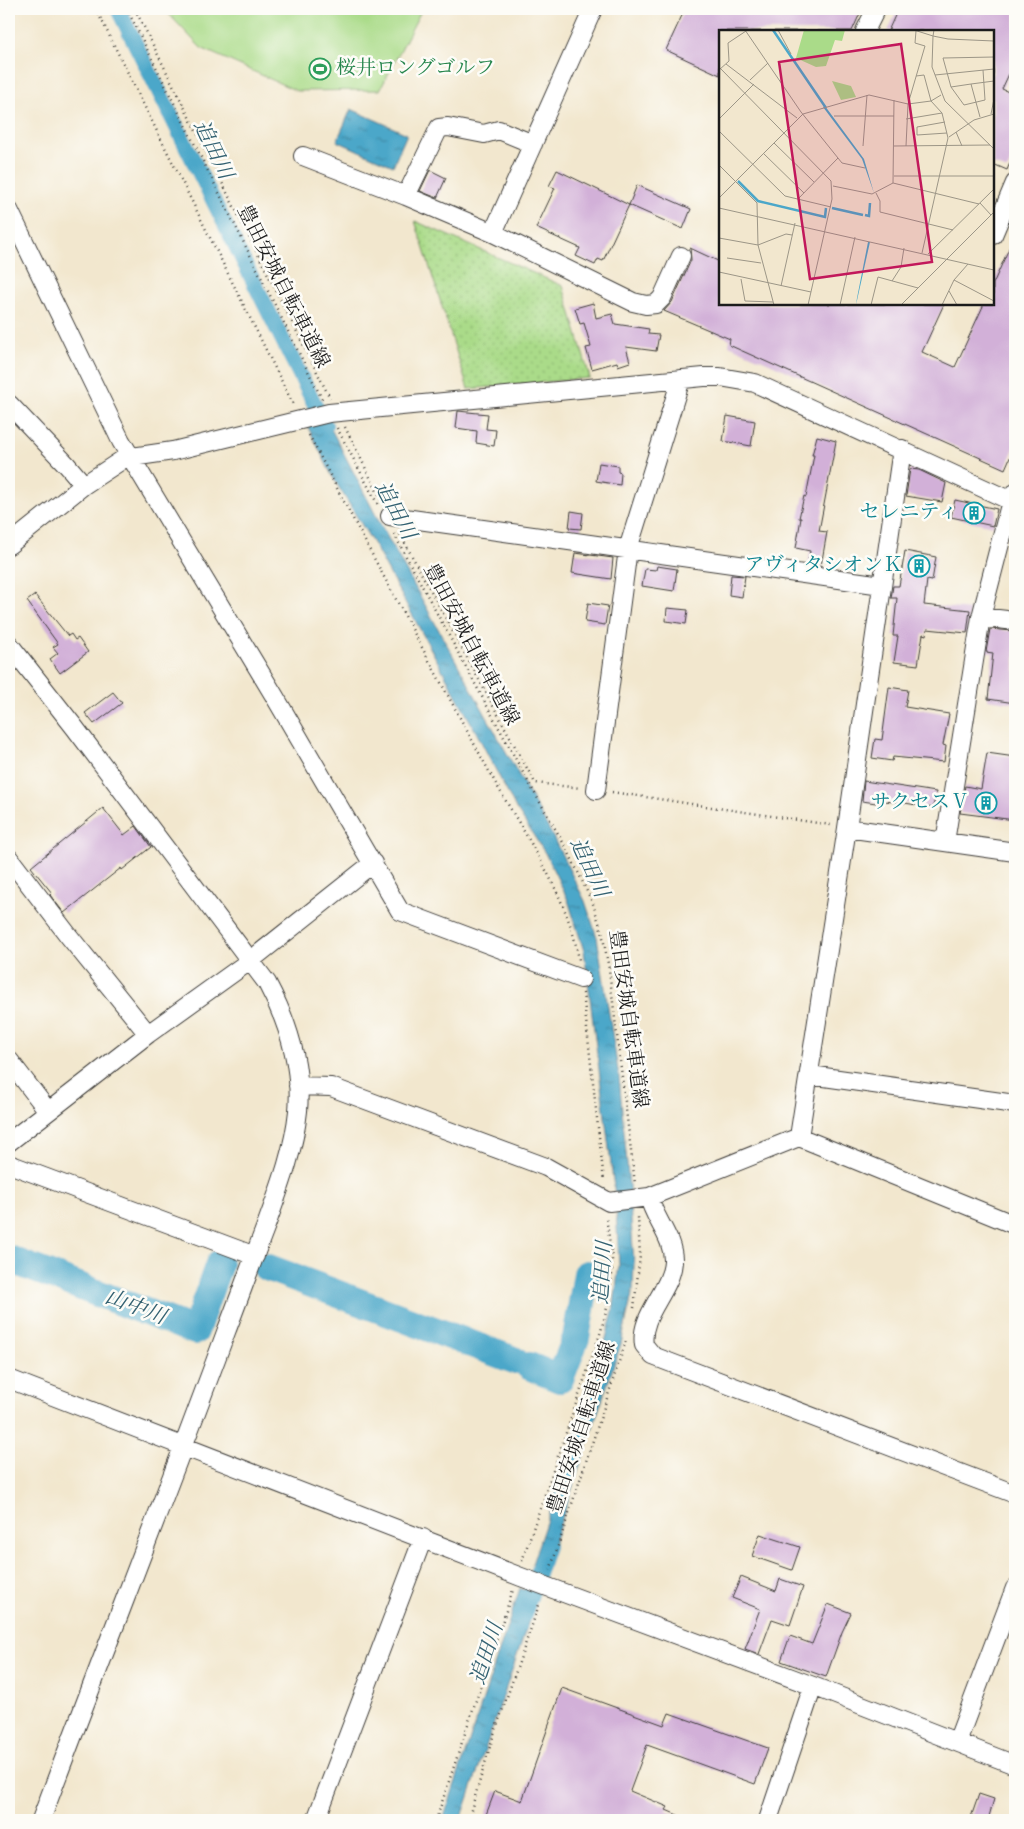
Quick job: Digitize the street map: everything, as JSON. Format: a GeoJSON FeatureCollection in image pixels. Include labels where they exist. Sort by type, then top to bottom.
{"type":"FeatureCollection","features":[{"type":"Feature","properties":{"kind":"street"},"geometry":{"type":"LineString","coordinates":[[493,233],[593,9]]}},
{"type":"Feature","properties":{"kind":"street"},"geometry":{"type":"LineString","coordinates":[[866,30],[876,9]]}},
{"type":"Feature","properties":{"kind":"street"},"geometry":{"type":"LineString","coordinates":[[406,196],[439,128],[448,127],[484,134],[499,130],[533,144]]}},
{"type":"Feature","properties":{"kind":"street"},"geometry":{"type":"LineString","coordinates":[[303,156],[406,196],[493,233],[633,302],[646,305],[656,304],[662,298],[681,256]]}},
{"type":"Feature","properties":{"kind":"street"},"geometry":{"type":"LineString","coordinates":[[994,233],[1015,183]]}},
{"type":"Feature","properties":{"kind":"street"},"geometry":{"type":"LineString","coordinates":[[9,210],[122,441],[398,908],[404,913],[581,979]]}},
{"type":"Feature","properties":{"kind":"street"},"geometry":{"type":"LineString","coordinates":[[9,545],[84,485],[122,460],[173,451],[318,415],[681,379],[720,377],[755,383],[902,450],[1014,498],[981,617],[944,842]]}},
{"type":"Feature","properties":{"kind":"street"},"geometry":{"type":"LineString","coordinates":[[596,790],[628,549],[681,379]]}},
{"type":"Feature","properties":{"kind":"street"},"geometry":{"type":"LineString","coordinates":[[9,404],[67,464],[84,485]]}},
{"type":"Feature","properties":{"kind":"street"},"geometry":{"type":"LineString","coordinates":[[799,1137],[810,1075],[902,450]]}},
{"type":"Feature","properties":{"kind":"street"},"geometry":{"type":"LineString","coordinates":[[388,519],[628,549],[882,585]]}},
{"type":"Feature","properties":{"kind":"street"},"geometry":{"type":"LineString","coordinates":[[981,617],[1015,621]]}},
{"type":"Feature","properties":{"kind":"street"},"geometry":{"type":"LineString","coordinates":[[9,644],[267,983],[286,1025],[292,1044],[298,1086],[298,1110],[291,1149],[277,1195],[184,1446],[40,1820]]}},
{"type":"Feature","properties":{"kind":"street"},"geometry":{"type":"LineString","coordinates":[[847,828],[1015,852]]}},
{"type":"Feature","properties":{"kind":"street"},"geometry":{"type":"LineString","coordinates":[[9,858],[148,1034]]}},
{"type":"Feature","properties":{"kind":"street"},"geometry":{"type":"LineString","coordinates":[[9,1142],[148,1034],[251,960],[373,863]]}},
{"type":"Feature","properties":{"kind":"street"},"geometry":{"type":"LineString","coordinates":[[9,1060],[48,1111]]}},
{"type":"Feature","properties":{"kind":"street"},"geometry":{"type":"LineString","coordinates":[[810,1075],[1015,1104]]}},
{"type":"Feature","properties":{"kind":"street"},"geometry":{"type":"LineString","coordinates":[[298,1086],[325,1086],[340,1090],[546,1167],[606,1201],[638,1199],[799,1137],[1015,1225]]}},
{"type":"Feature","properties":{"kind":"street"},"geometry":{"type":"LineString","coordinates":[[9,1164],[254,1256]]}},
{"type":"Feature","properties":{"kind":"street"},"geometry":{"type":"LineString","coordinates":[[638,1199],[651,1206],[668,1239],[673,1258],[669,1277],[644,1333],[644,1345],[654,1356],[1015,1494]]}},
{"type":"Feature","properties":{"kind":"street"},"geometry":{"type":"LineString","coordinates":[[9,1379],[519,1576],[957,1742],[1012,1759]]}},
{"type":"Feature","properties":{"kind":"street"},"geometry":{"type":"LineString","coordinates":[[316,1820],[423,1538]]}},
{"type":"Feature","properties":{"kind":"street"},"geometry":{"type":"LineString","coordinates":[[957,1742],[1015,1588]]}},
{"type":"Feature","properties":{"kind":"street"},"geometry":{"type":"LineString","coordinates":[[768,1820],[813,1686]]}},
{"type":"Feature","properties":{"kind":"path"},"geometry":{"type":"LineString","coordinates":[[96,9],[318,415],[388,519],[535,783],[596,790],[847,828]]}},
{"type":"Feature","properties":{"kind":"path","name":"豊田安城自転車道線"},"geometry":{"type":"LineString","coordinates":[[127,9],[318,415],[388,519],[526,778],[568,851],[593,904],[602,932],[609,968],[638,1199],[640,1256],[633,1314]]}},
{"type":"Feature","properties":{"kind":"path"},"geometry":{"type":"LineString","coordinates":[[135,9],[318,415],[400,607],[510,810],[556,889],[569,921],[576,947],[612,1257],[608,1304],[601,1332],[436,1820]]}},
{"type":"Feature","properties":{"kind":"path","name":"豊田安城自転車道線"},"geometry":{"type":"LineString","coordinates":[[468,1820],[542,1584],[617,1372],[626,1340]]}},
{"type":"Feature","properties":{"kind":"green space","name":"桜井ロングゴルフ"},"geometry":{"type":"Polygon","coordinates":[[[164,9],[422,9],[380,90],[297,91],[201,48],[164,9]]]}},
{"type":"Feature","properties":{"kind":"green space"},"geometry":{"type":"Polygon","coordinates":[[[415,221],[563,286],[590,378],[468,389],[415,221]]]}},
{"type":"Feature","properties":{"kind":"water"},"geometry":{"type":"Polygon","coordinates":[[[351,109],[407,134],[393,166],[337,141],[351,109]]]}},
{"type":"Feature","properties":{"kind":"water"},"geometry":{"type":"Polygon","coordinates":[[[327,421],[382,527],[551,833],[585,901],[597,937],[619,1077],[630,1196],[615,1196],[584,951],[568,900],[545,853],[515,807],[374,545],[332,476],[307,425],[327,421]]]}},
{"type":"Feature","properties":{"kind":"water"},"geometry":{"type":"Polygon","coordinates":[[[630,1205],[634,1263],[633,1290],[621,1344],[545,1569],[532,1564],[599,1364],[613,1312],[619,1265],[616,1208],[630,1205]]]}},
{"type":"Feature","properties":{"kind":"water"},"geometry":{"type":"Polygon","coordinates":[[[520,1588],[537,1597],[461,1820],[443,1820],[520,1588]]]}},
{"type":"Feature","properties":{"kind":"building"},"geometry":{"type":"Polygon","coordinates":[[[685,9],[862,9],[852,30],[719,30],[719,75],[666,50],[685,9]]]}},
{"type":"Feature","properties":{"kind":"building"},"geometry":{"type":"Polygon","coordinates":[[[898,9],[1015,9],[1015,61],[1002,89],[1015,95],[1015,151],[1007,170],[994,164],[994,30],[888,30],[898,9]]]}},
{"type":"Feature","properties":{"kind":"building"},"geometry":{"type":"Polygon","coordinates":[[[430,170],[446,178],[437,198],[420,191],[430,170]]]}},
{"type":"Feature","properties":{"kind":"building"},"geometry":{"type":"Polygon","coordinates":[[[557,170],[629,205],[603,261],[598,259],[595,265],[576,256],[580,248],[536,228],[555,188],[549,186],[557,170]]]}},
{"type":"Feature","properties":{"kind":"building"},"geometry":{"type":"Polygon","coordinates":[[[637,185],[691,209],[683,229],[629,205],[637,185]]]}},
{"type":"Feature","properties":{"kind":"building"},"geometry":{"type":"Polygon","coordinates":[[[1015,235],[1015,446],[1005,469],[729,345],[730,339],[664,311],[672,302],[691,260],[690,248],[719,262],[719,305],[944,305],[922,352],[955,367],[984,305],[994,305],[994,282],[1015,235]]]}},
{"type":"Feature","properties":{"kind":"building"},"geometry":{"type":"Polygon","coordinates":[[[593,303],[596,318],[612,314],[615,324],[649,329],[648,334],[659,335],[656,351],[626,347],[630,362],[618,366],[617,362],[592,369],[586,348],[591,347],[584,323],[580,324],[575,308],[593,303]]]}},
{"type":"Feature","properties":{"kind":"building"},"geometry":{"type":"Polygon","coordinates":[[[458,411],[488,414],[486,429],[496,430],[494,446],[476,443],[477,431],[456,428],[458,411]]]}},
{"type":"Feature","properties":{"kind":"building"},"geometry":{"type":"Polygon","coordinates":[[[727,416],[755,421],[751,446],[723,441],[727,416]]]}},
{"type":"Feature","properties":{"kind":"building"},"geometry":{"type":"Polygon","coordinates":[[[817,436],[836,441],[819,531],[827,532],[821,566],[808,564],[810,551],[796,548],[801,518],[799,518],[804,496],[806,497],[814,455],[812,455],[817,436]]]}},
{"type":"Feature","properties":{"kind":"building"},"geometry":{"type":"Polygon","coordinates":[[[599,463],[618,466],[618,472],[621,473],[620,485],[596,481],[599,463]]]}},
{"type":"Feature","properties":{"kind":"building"},"geometry":{"type":"Polygon","coordinates":[[[910,469],[919,470],[946,483],[942,502],[906,496],[910,469]]]}},
{"type":"Feature","properties":{"kind":"building","name":"セレニティ"},"geometry":{"type":"Polygon","coordinates":[[[955,500],[997,509],[993,526],[951,517],[955,500]]]}},
{"type":"Feature","properties":{"kind":"building"},"geometry":{"type":"Polygon","coordinates":[[[571,511],[583,513],[581,529],[569,528],[571,511]]]}},
{"type":"Feature","properties":{"kind":"building"},"geometry":{"type":"Polygon","coordinates":[[[905,551],[936,557],[932,581],[927,580],[924,605],[970,610],[967,633],[927,629],[926,635],[923,634],[918,665],[894,662],[898,636],[893,636],[897,598],[891,598],[893,586],[899,586],[905,551]]]}},
{"type":"Feature","properties":{"kind":"building"},"geometry":{"type":"Polygon","coordinates":[[[575,553],[613,558],[611,579],[572,573],[575,553]]]}},
{"type":"Feature","properties":{"kind":"building"},"geometry":{"type":"Polygon","coordinates":[[[657,566],[677,569],[674,591],[642,586],[645,569],[656,570],[657,566]]]}},
{"type":"Feature","properties":{"kind":"building"},"geometry":{"type":"Polygon","coordinates":[[[731,575],[745,576],[742,597],[729,595],[731,575]]]}},
{"type":"Feature","properties":{"kind":"building"},"geometry":{"type":"Polygon","coordinates":[[[35,595],[68,636],[71,634],[75,640],[78,638],[88,652],[60,673],[50,659],[58,653],[53,647],[58,644],[27,601],[35,595]]]}},
{"type":"Feature","properties":{"kind":"building"},"geometry":{"type":"Polygon","coordinates":[[[588,603],[608,606],[605,625],[585,622],[588,603]]]}},
{"type":"Feature","properties":{"kind":"building"},"geometry":{"type":"Polygon","coordinates":[[[667,608],[688,610],[686,624],[666,621],[667,608]]]}},
{"type":"Feature","properties":{"kind":"building"},"geometry":{"type":"Polygon","coordinates":[[[990,629],[1013,631],[1015,647],[1015,703],[988,699],[993,653],[986,652],[990,629]]]}},
{"type":"Feature","properties":{"kind":"building"},"geometry":{"type":"Polygon","coordinates":[[[889,687],[908,690],[905,707],[949,714],[943,745],[946,746],[944,762],[893,757],[892,761],[872,758],[875,739],[882,740],[889,687]]]}},
{"type":"Feature","properties":{"kind":"building"},"geometry":{"type":"Polygon","coordinates":[[[113,692],[122,703],[94,724],[85,713],[113,692]]]}},
{"type":"Feature","properties":{"kind":"building"},"geometry":{"type":"Polygon","coordinates":[[[987,753],[1015,757],[1015,820],[960,813],[965,786],[981,789],[987,753]]]}},
{"type":"Feature","properties":{"kind":"building"},"geometry":{"type":"Polygon","coordinates":[[[864,781],[936,792],[933,808],[905,803],[884,801],[883,804],[862,801],[864,781]]]}},
{"type":"Feature","properties":{"kind":"building"},"geometry":{"type":"Polygon","coordinates":[[[103,808],[124,835],[136,826],[151,847],[64,913],[50,895],[52,893],[31,867],[103,808]]]}},
{"type":"Feature","properties":{"kind":"building"},"geometry":{"type":"Polygon","coordinates":[[[760,1534],[800,1547],[792,1570],[752,1556],[760,1534]]]}},
{"type":"Feature","properties":{"kind":"building"},"geometry":{"type":"Polygon","coordinates":[[[741,1577],[776,1591],[780,1579],[803,1587],[790,1625],[772,1619],[759,1654],[745,1649],[760,1609],[732,1598],[741,1577]]]}},
{"type":"Feature","properties":{"kind":"building"},"geometry":{"type":"Polygon","coordinates":[[[828,1604],[851,1613],[826,1677],[781,1661],[790,1636],[812,1644],[828,1604]]]}},
{"type":"Feature","properties":{"kind":"building"},"geometry":{"type":"Polygon","coordinates":[[[562,1688],[664,1725],[669,1713],[768,1748],[755,1784],[647,1745],[630,1791],[668,1807],[666,1810],[689,1820],[484,1820],[495,1791],[522,1801],[562,1688]]]}},
{"type":"Feature","properties":{"kind":"building"},"geometry":{"type":"Polygon","coordinates":[[[979,1794],[994,1799],[988,1820],[970,1820],[979,1794]]]}},
{"type":"Feature","properties":{"kind":"waterway","name":"追田川"},"geometry":{"type":"LineString","coordinates":[[118,9],[325,425]]}},
{"type":"Feature","properties":{"kind":"waterway","name":"山中川"},"geometry":{"type":"LineString","coordinates":[[9,1259],[195,1331],[219,1264]]}},
{"type":"Feature","properties":{"kind":"waterway","name":"山中川"},"geometry":{"type":"LineString","coordinates":[[266,1267],[514,1360]]}},
{"type":"Feature","properties":{"kind":"waterway","name":"山中川"},"geometry":{"type":"LineString","coordinates":[[529,1366],[560,1379],[576,1338],[587,1274]]}},
{"type":"Feature","properties":{"kind":"waterway","name":"追田川"},"geometry":{"type":"LineString","coordinates":[[524,1615],[547,1546]]}},
{"type":"Feature","properties":{"kind":"place","name":"桜井ロングゴルフ"},"geometry":{"type":"Point","coordinates":[320,69]}},
{"type":"Feature","properties":{"kind":"place","name":"セレニティ"},"geometry":{"type":"Point","coordinates":[974,513]}},
{"type":"Feature","properties":{"kind":"place","name":"アヴィタシオンＫ"},"geometry":{"type":"Point","coordinates":[919,566]}},
{"type":"Feature","properties":{"kind":"place","name":"サクセスⅤ"},"geometry":{"type":"Point","coordinates":[986,803]}}]}
